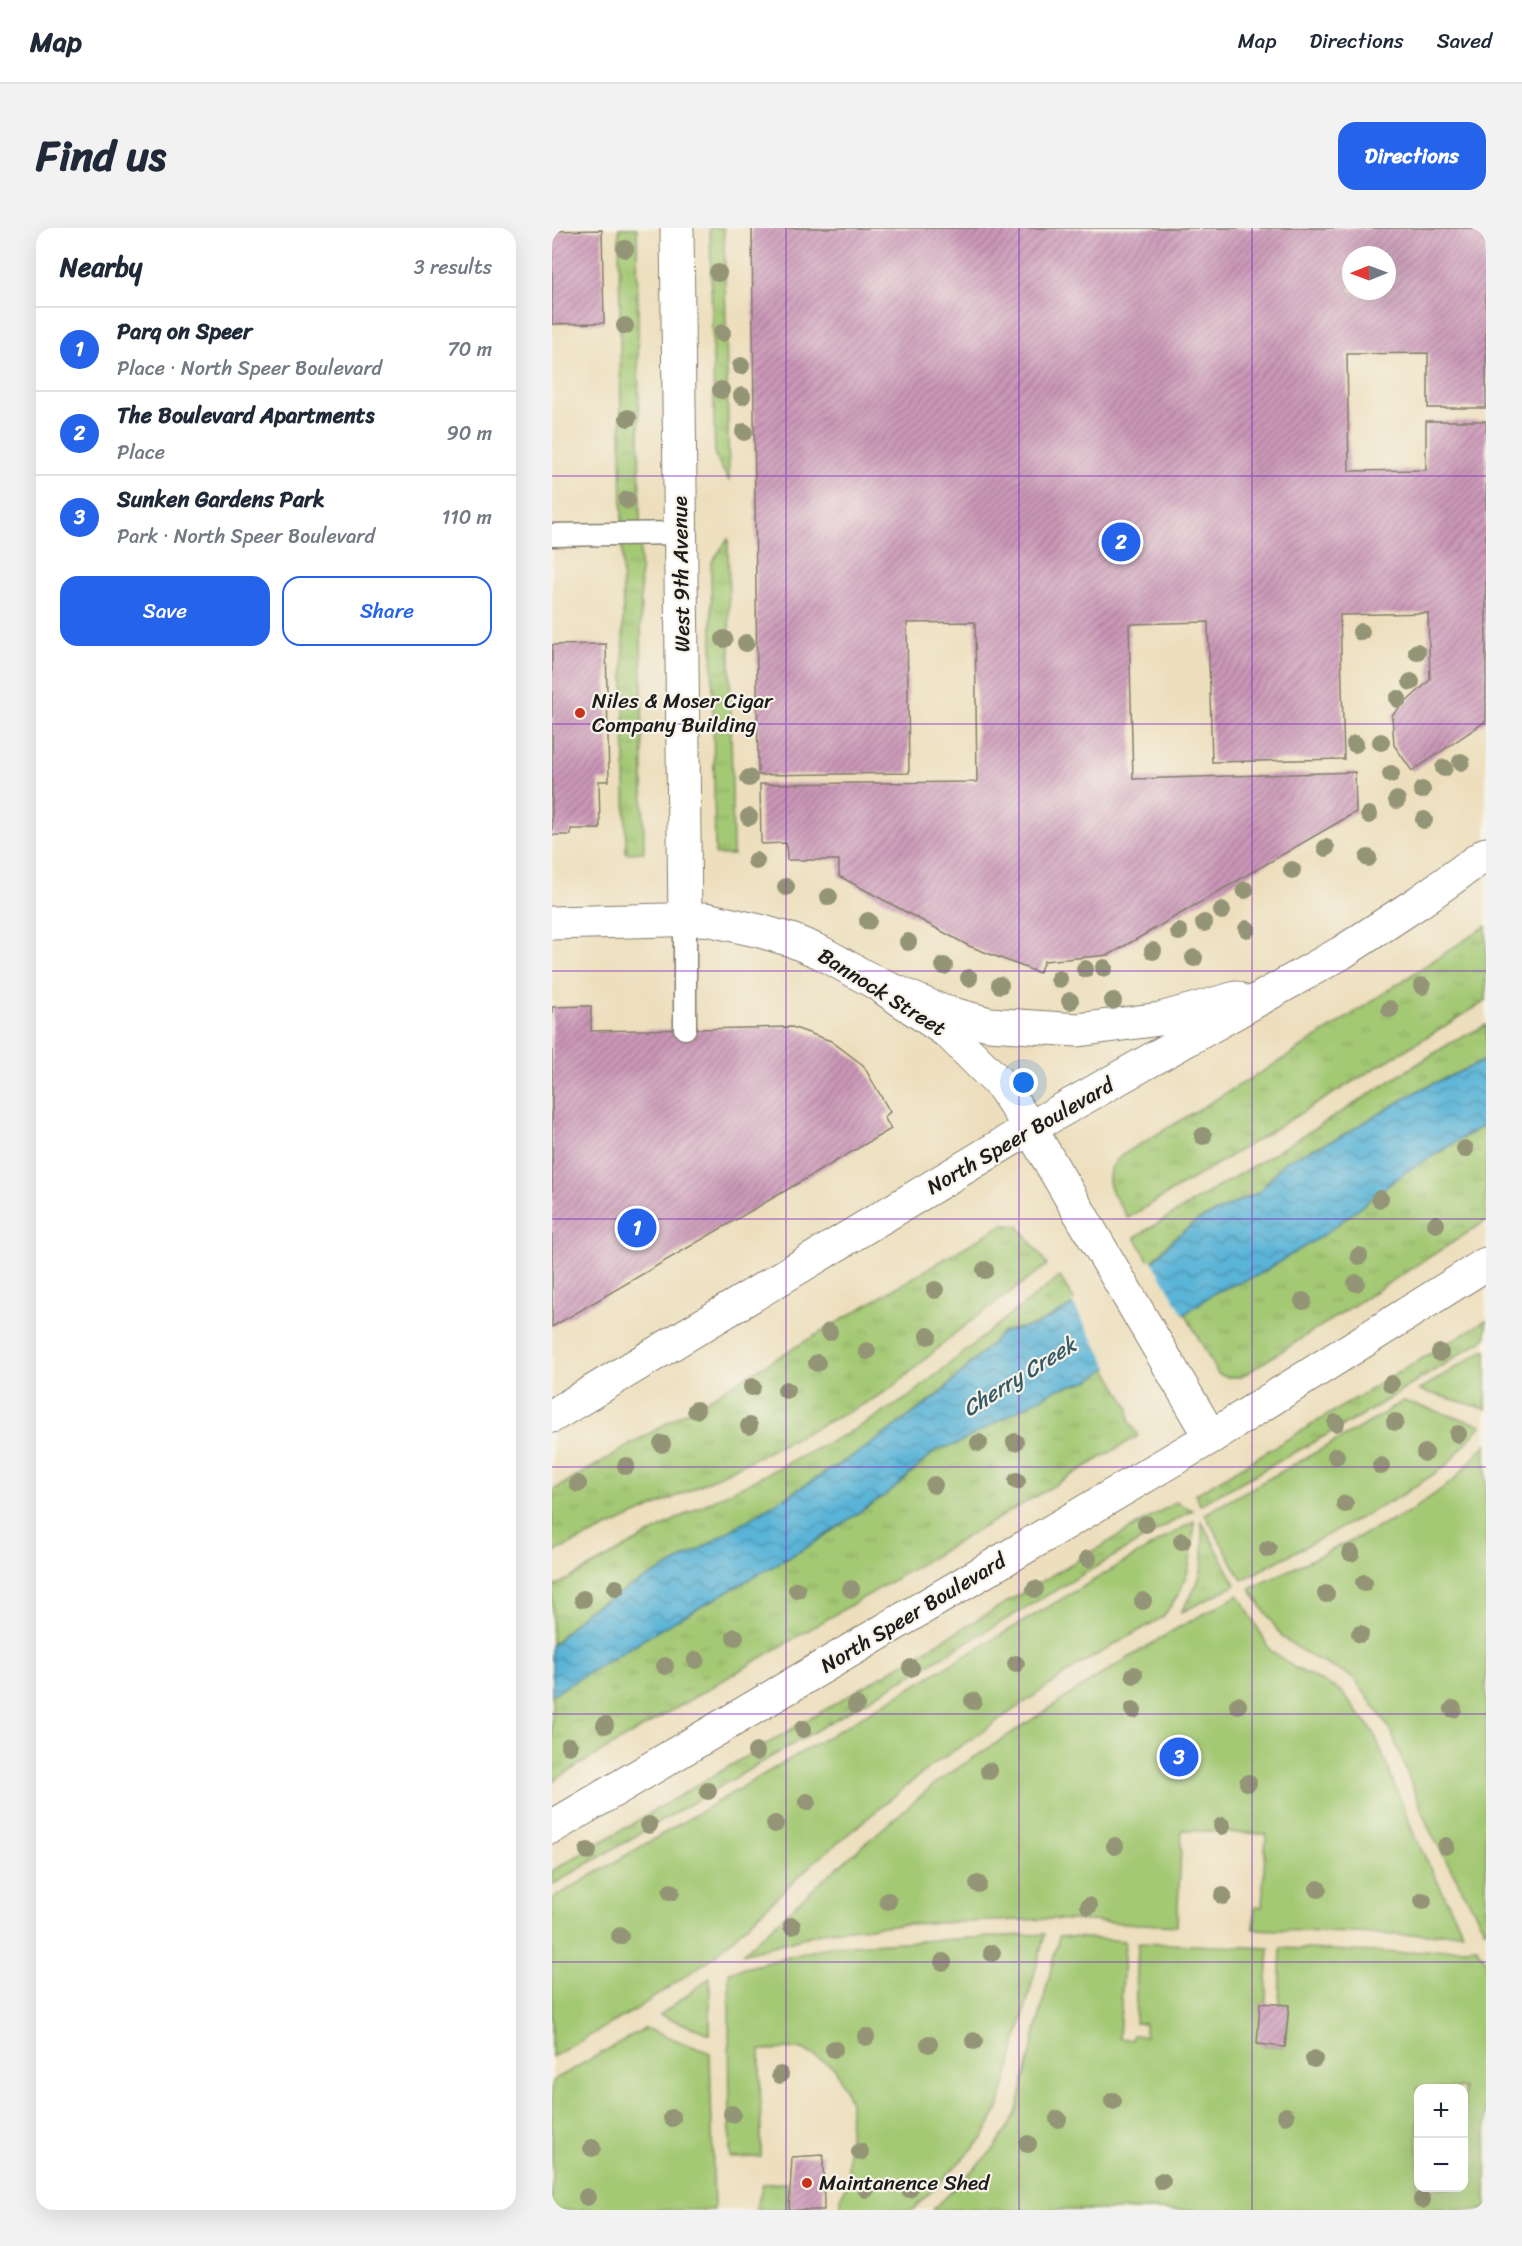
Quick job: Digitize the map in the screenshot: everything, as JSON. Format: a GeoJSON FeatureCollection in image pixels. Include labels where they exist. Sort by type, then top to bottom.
{"type":"FeatureCollection","features":[{"type":"Feature","properties":{"kind":"main road","name":"West 9th Avenue"},"geometry":{"type":"LineString","coordinates":[[677,228],[685,920]]}},
{"type":"Feature","properties":{"kind":"main road","name":"North Speer Boulevard"},"geometry":{"type":"LineString","coordinates":[[552,1416],[1030,1128],[1341,953],[1387,924],[1486,854]]}},
{"type":"Feature","properties":{"kind":"main road","name":"Bannock Street"},"geometry":{"type":"LineString","coordinates":[[552,923],[706,919],[730,923],[791,940],[820,952],[876,983],[941,1027],[972,1053],[1004,1087],[1211,1437]]}},
{"type":"Feature","properties":{"kind":"main road"},"geometry":{"type":"LineString","coordinates":[[876,983],[941,1011],[989,1024],[1078,1030],[1160,1019],[1284,985]]}},
{"type":"Feature","properties":{"kind":"main road","name":"North Speer Boulevard"},"geometry":{"type":"LineString","coordinates":[[552,1827],[1211,1437],[1486,1264]]}},
{"type":"Feature","properties":{"kind":"lane"},"geometry":{"type":"LineString","coordinates":[[552,535],[680,533]]}},
{"type":"Feature","properties":{"kind":"lane"},"geometry":{"type":"LineString","coordinates":[[685,920],[685,1028]]}},
{"type":"Feature","properties":{"kind":"green space"},"geometry":{"type":"Polygon","coordinates":[[[619,228],[637,228],[640,528],[622,528],[619,228]]]}},
{"type":"Feature","properties":{"kind":"green space"},"geometry":{"type":"Polygon","coordinates":[[[710,228],[724,228],[729,481],[715,456],[710,228]]]}},
{"type":"Feature","properties":{"kind":"green space"},"geometry":{"type":"Polygon","coordinates":[[[728,539],[733,855],[715,855],[711,563],[728,539]]]}},
{"type":"Feature","properties":{"kind":"green space"},"geometry":{"type":"Polygon","coordinates":[[[622,544],[640,544],[644,852],[626,853],[622,544]]]}},
{"type":"Feature","properties":{"kind":"green space"},"geometry":{"type":"Polygon","coordinates":[[[1486,926],[1486,1001],[1128,1218],[1113,1194],[1109,1179],[1114,1163],[1122,1155],[1290,1055],[1486,926]]]}},
{"type":"Feature","properties":{"kind":"green space"},"geometry":{"type":"Polygon","coordinates":[[[1486,1025],[1486,1060],[1423,1088],[1338,1138],[1285,1161],[1259,1192],[1199,1220],[1173,1239],[1150,1263],[1135,1237],[1324,1123],[1449,1044],[1486,1025]]]}},
{"type":"Feature","properties":{"kind":"green space"},"geometry":{"type":"Polygon","coordinates":[[[1486,1124],[1486,1221],[1241,1377],[1227,1377],[1218,1374],[1185,1313],[1216,1292],[1258,1275],[1325,1234],[1407,1171],[1486,1124]]]}},
{"type":"Feature","properties":{"kind":"green space"},"geometry":{"type":"Polygon","coordinates":[[[1002,1225],[1019,1226],[1047,1265],[959,1330],[892,1388],[686,1492],[552,1553],[552,1491],[1002,1225]]]}},
{"type":"Feature","properties":{"kind":"green space"},"geometry":{"type":"Polygon","coordinates":[[[1060,1277],[1076,1303],[1036,1325],[1003,1332],[939,1394],[864,1449],[697,1551],[586,1611],[552,1645],[552,1588],[684,1515],[854,1430],[909,1397],[1060,1277]]]}},
{"type":"Feature","properties":{"kind":"green space"},"geometry":{"type":"Polygon","coordinates":[[[1486,1320],[1486,1338],[1366,1413],[1200,1505],[1196,1494],[1486,1320]]]}},
{"type":"Feature","properties":{"kind":"green space"},"geometry":{"type":"Polygon","coordinates":[[[1486,1349],[1486,1409],[1419,1390],[1486,1349]]]}},
{"type":"Feature","properties":{"kind":"green space"},"geometry":{"type":"Polygon","coordinates":[[[1106,1368],[1129,1408],[1129,1420],[1138,1436],[552,1781],[552,1695],[659,1630],[809,1546],[891,1491],[938,1449],[955,1445],[1055,1390],[1090,1380],[1106,1368]]]}},
{"type":"Feature","properties":{"kind":"green space"},"geometry":{"type":"Polygon","coordinates":[[[1403,1401],[1482,1425],[1446,1466],[1399,1497],[1242,1580],[1205,1514],[1372,1421],[1403,1401]]]}},
{"type":"Feature","properties":{"kind":"green space"},"geometry":{"type":"Polygon","coordinates":[[[1486,1444],[1485,1930],[1430,1831],[1390,1729],[1354,1678],[1308,1655],[1282,1637],[1250,1589],[1408,1513],[1454,1480],[1486,1444]]]}},
{"type":"Feature","properties":{"kind":"green space"},"geometry":{"type":"Polygon","coordinates":[[[1176,1502],[1193,1510],[552,1885],[552,1871],[1176,1502]]]}},
{"type":"Feature","properties":{"kind":"green space"},"geometry":{"type":"Polygon","coordinates":[[[1201,1520],[1236,1585],[1180,1613],[1199,1580],[1203,1559],[1201,1520]]]}},
{"type":"Feature","properties":{"kind":"green space"},"geometry":{"type":"Polygon","coordinates":[[[1194,1521],[1193,1546],[1188,1571],[1180,1592],[1163,1617],[1079,1665],[926,1770],[813,1863],[712,1958],[635,2010],[552,2057],[552,1899],[1194,1521]]]}},
{"type":"Feature","properties":{"kind":"green space"},"geometry":{"type":"Polygon","coordinates":[[[1239,1595],[1270,1650],[1295,1668],[1341,1691],[1374,1733],[1415,1837],[1463,1932],[1400,1935],[1254,1929],[1255,1907],[1262,1907],[1266,1834],[1182,1830],[1177,1926],[1051,1919],[904,1924],[828,1931],[742,1954],[825,1878],[938,1781],[1091,1681],[1174,1630],[1239,1595]]]}},
{"type":"Feature","properties":{"kind":"green space"},"geometry":{"type":"Polygon","coordinates":[[[1045,1934],[999,2108],[982,2139],[913,2210],[841,2210],[841,2196],[848,2183],[850,2102],[835,2068],[803,2049],[760,2050],[761,2157],[730,2158],[729,1972],[832,1946],[1045,1934]]]}},
{"type":"Feature","properties":{"kind":"green space"},"geometry":{"type":"Polygon","coordinates":[[[1059,1936],[1125,1941],[1119,2038],[1132,2040],[1133,2035],[1145,2036],[1145,2024],[1135,2023],[1138,1943],[1269,1948],[1263,2045],[1285,2047],[1289,2006],[1279,2004],[1281,1948],[1402,1953],[1476,1947],[1486,1961],[1486,2210],[932,2210],[994,2149],[1016,2114],[1059,1936]]]}},
{"type":"Feature","properties":{"kind":"green space"},"geometry":{"type":"Polygon","coordinates":[[[710,1978],[710,2034],[660,2015],[710,1978]]]}},
{"type":"Feature","properties":{"kind":"green space"},"geometry":{"type":"Polygon","coordinates":[[[645,2028],[710,2053],[714,2210],[552,2210],[552,2081],[645,2028]]]}},
{"type":"Feature","properties":{"kind":"green space"},"geometry":{"type":"Polygon","coordinates":[[[787,2183],[788,2210],[756,2210],[763,2184],[787,2183]]]}},
{"type":"Feature","properties":{"kind":"water","name":"Cherry Creek"},"geometry":{"type":"Polygon","coordinates":[[[1486,1060],[1486,1124],[1407,1171],[1325,1234],[1258,1275],[1216,1292],[1090,1380],[1055,1390],[955,1445],[938,1449],[891,1491],[809,1546],[659,1630],[552,1695],[552,1646],[586,1611],[697,1551],[864,1449],[939,1395],[1003,1332],[1036,1325],[1154,1261],[1173,1239],[1199,1220],[1259,1192],[1285,1161],[1338,1138],[1423,1088],[1486,1060]]]}},
{"type":"Feature","properties":{"kind":"pier"},"geometry":{"type":"Polygon","coordinates":[[[1151,1259],[1185,1317],[1110,1369],[1072,1302],[1151,1259]]]}},
{"type":"Feature","properties":{"kind":"building"},"geometry":{"type":"Polygon","coordinates":[[[752,228],[1486,228],[1486,408],[1428,408],[1428,353],[1347,354],[1349,471],[1426,470],[1426,421],[1486,421],[1486,721],[1412,771],[1394,745],[1392,715],[1430,680],[1428,613],[1340,615],[1344,759],[1212,762],[1208,622],[1129,624],[1133,779],[1355,772],[1356,812],[1109,955],[1044,961],[1039,973],[969,946],[839,876],[839,860],[787,860],[786,843],[761,844],[760,784],[977,782],[975,622],[907,623],[909,773],[758,775],[752,228]]]}},
{"type":"Feature","properties":{"kind":"building"},"geometry":{"type":"Polygon","coordinates":[[[602,230],[604,323],[552,324],[552,231],[602,230]]]}},
{"type":"Feature","properties":{"kind":"building","name":"Niles & Moser Cigar Company Building"},"geometry":{"type":"Polygon","coordinates":[[[606,644],[609,781],[599,781],[600,829],[571,829],[571,835],[552,835],[552,645],[606,644]]]}},
{"type":"Feature","properties":{"kind":"building"},"geometry":{"type":"Polygon","coordinates":[[[591,1006],[591,1031],[792,1027],[831,1041],[863,1065],[890,1112],[884,1117],[891,1129],[552,1327],[552,1007],[591,1006]]]}},
{"type":"Feature","properties":{"kind":"building"},"geometry":{"type":"Polygon","coordinates":[[[1260,2003],[1289,2005],[1285,2047],[1257,2044],[1260,2003]]]}},
{"type":"Feature","properties":{"kind":"building","name":"Maintanence Shed"},"geometry":{"type":"Polygon","coordinates":[[[823,2155],[824,2210],[789,2210],[792,2157],[823,2155]]]}},
{"type":"Feature","properties":{"kind":"place","name":"The Boulevard Apartments"},"geometry":{"type":"Point","coordinates":[1121,542]}},
{"type":"Feature","properties":{"kind":"place","name":"Niles & Moser Cigar Company Building"},"geometry":{"type":"Point","coordinates":[580,713]}},
{"type":"Feature","properties":{"kind":"place","name":"Parq on Speer"},"geometry":{"type":"Point","coordinates":[637,1228]}},
{"type":"Feature","properties":{"kind":"place","name":"Sunken Gardens Park"},"geometry":{"type":"Point","coordinates":[1179,1757]}},
{"type":"Feature","properties":{"kind":"place","name":"Maintanence Shed"},"geometry":{"type":"Point","coordinates":[807,2183]}}]}
